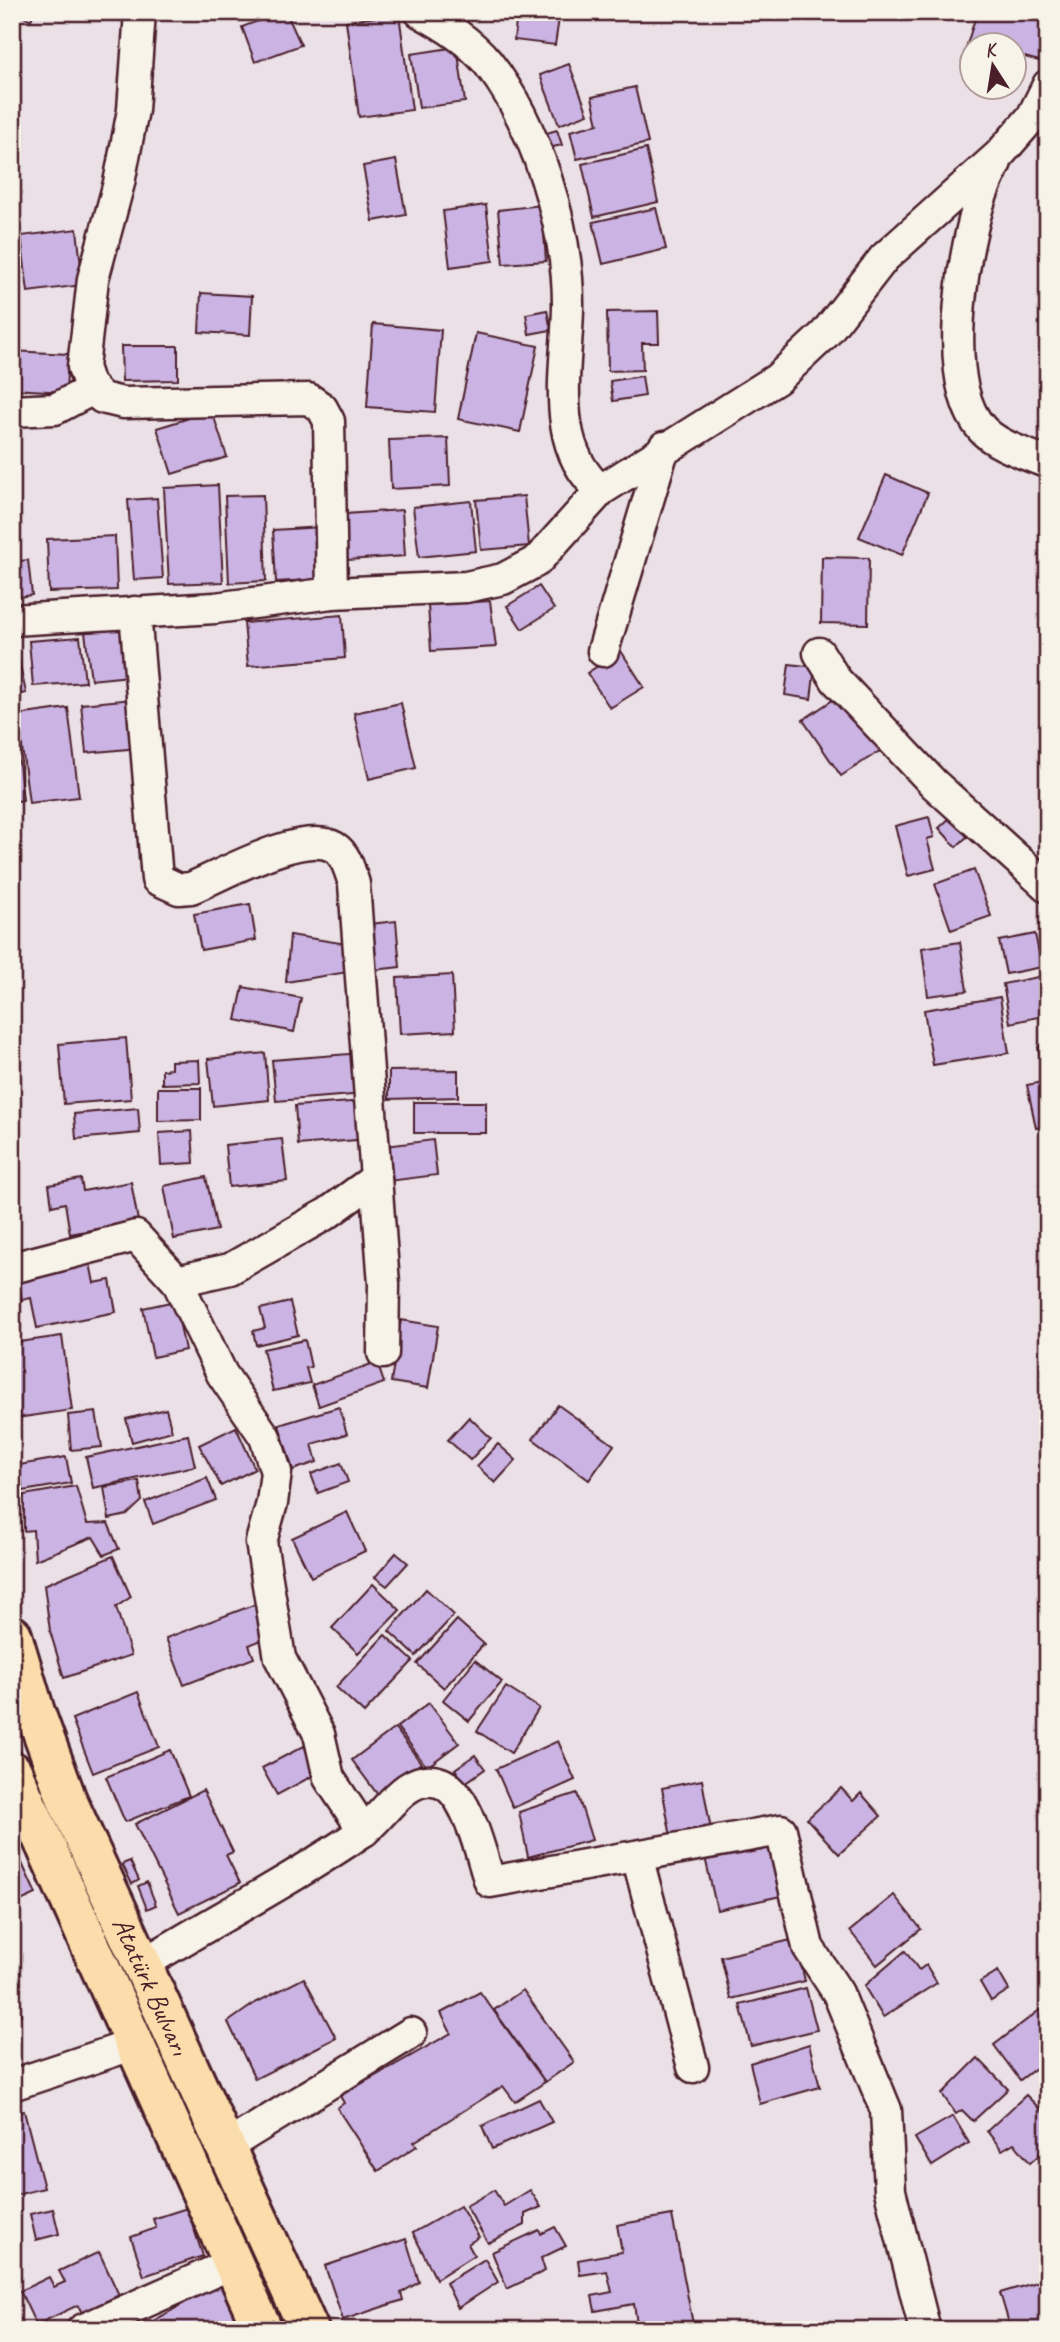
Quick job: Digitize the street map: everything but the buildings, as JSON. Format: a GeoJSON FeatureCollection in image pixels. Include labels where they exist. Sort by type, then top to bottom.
{"type":"FeatureCollection","features":[{"type":"Feature","properties":{"kind":"highway","name":"Atatürk Bulvarı"},"geometry":{"type":"LineString","coordinates":[[12,1635],[35,1712],[67,1800],[309,2330]]}},
{"type":"Feature","properties":{"kind":"highway","name":"Atatürk Bulvarı"},"geometry":{"type":"LineString","coordinates":[[12,1771],[263,2330]]}},
{"type":"Feature","properties":{"kind":"street"},"geometry":{"type":"LineString","coordinates":[[140,12],[133,110],[119,183],[93,279],[83,367],[93,389],[102,398],[123,404],[309,399],[323,408],[330,421],[332,593]]}},
{"type":"Feature","properties":{"kind":"street"},"geometry":{"type":"LineString","coordinates":[[420,12],[455,31],[487,62],[530,137],[559,223],[565,264],[567,431],[576,458],[587,478],[601,489]]}},
{"type":"Feature","properties":{"kind":"street"},"geometry":{"type":"LineString","coordinates":[[12,620],[215,608],[332,593],[466,587],[503,579],[537,561],[601,489],[664,447],[777,379],[825,334],[884,258],[999,155],[1032,117],[1048,85]]}},
{"type":"Feature","properties":{"kind":"street"},"geometry":{"type":"LineString","coordinates":[[999,155],[978,206],[960,293],[960,365],[965,401],[982,430],[1002,443],[1048,463]]}},
{"type":"Feature","properties":{"kind":"street"},"geometry":{"type":"LineString","coordinates":[[12,411],[55,409],[93,389]]}},
{"type":"Feature","properties":{"kind":"street"},"geometry":{"type":"LineString","coordinates":[[603,651],[664,447]]}},
{"type":"Feature","properties":{"kind":"street"},"geometry":{"type":"LineString","coordinates":[[135,612],[157,879],[179,889],[191,888],[296,844],[318,841],[335,847],[347,862],[354,884],[384,1284],[383,1353]]}},
{"type":"Feature","properties":{"kind":"street"},"geometry":{"type":"LineString","coordinates":[[820,653],[836,680],[934,784],[1048,887]]}},
{"type":"Feature","properties":{"kind":"street"},"geometry":{"type":"LineString","coordinates":[[177,1281],[230,1269],[328,1213],[376,1178]]}},
{"type":"Feature","properties":{"kind":"street"},"geometry":{"type":"LineString","coordinates":[[12,1268],[136,1236],[177,1281],[222,1374],[265,1437],[276,1472],[272,1503],[261,1542],[280,1658],[319,1734],[329,1778],[364,1831]]}},
{"type":"Feature","properties":{"kind":"street"},"geometry":{"type":"LineString","coordinates":[[143,1964],[364,1831],[406,1788],[439,1782],[456,1793],[468,1816],[490,1882],[781,1830],[808,1947],[838,1993],[886,2110],[890,2191],[925,2330]]}},
{"type":"Feature","properties":{"kind":"street"},"geometry":{"type":"LineString","coordinates":[[636,1856],[693,2067]]}},
{"type":"Feature","properties":{"kind":"street"},"geometry":{"type":"LineString","coordinates":[[227,2146],[411,2034]]}},
{"type":"Feature","properties":{"kind":"street"},"geometry":{"type":"LineString","coordinates":[[12,2085],[135,2044]]}},
{"type":"Feature","properties":{"kind":"street"},"geometry":{"type":"LineString","coordinates":[[82,2330],[233,2263]]}}]}
